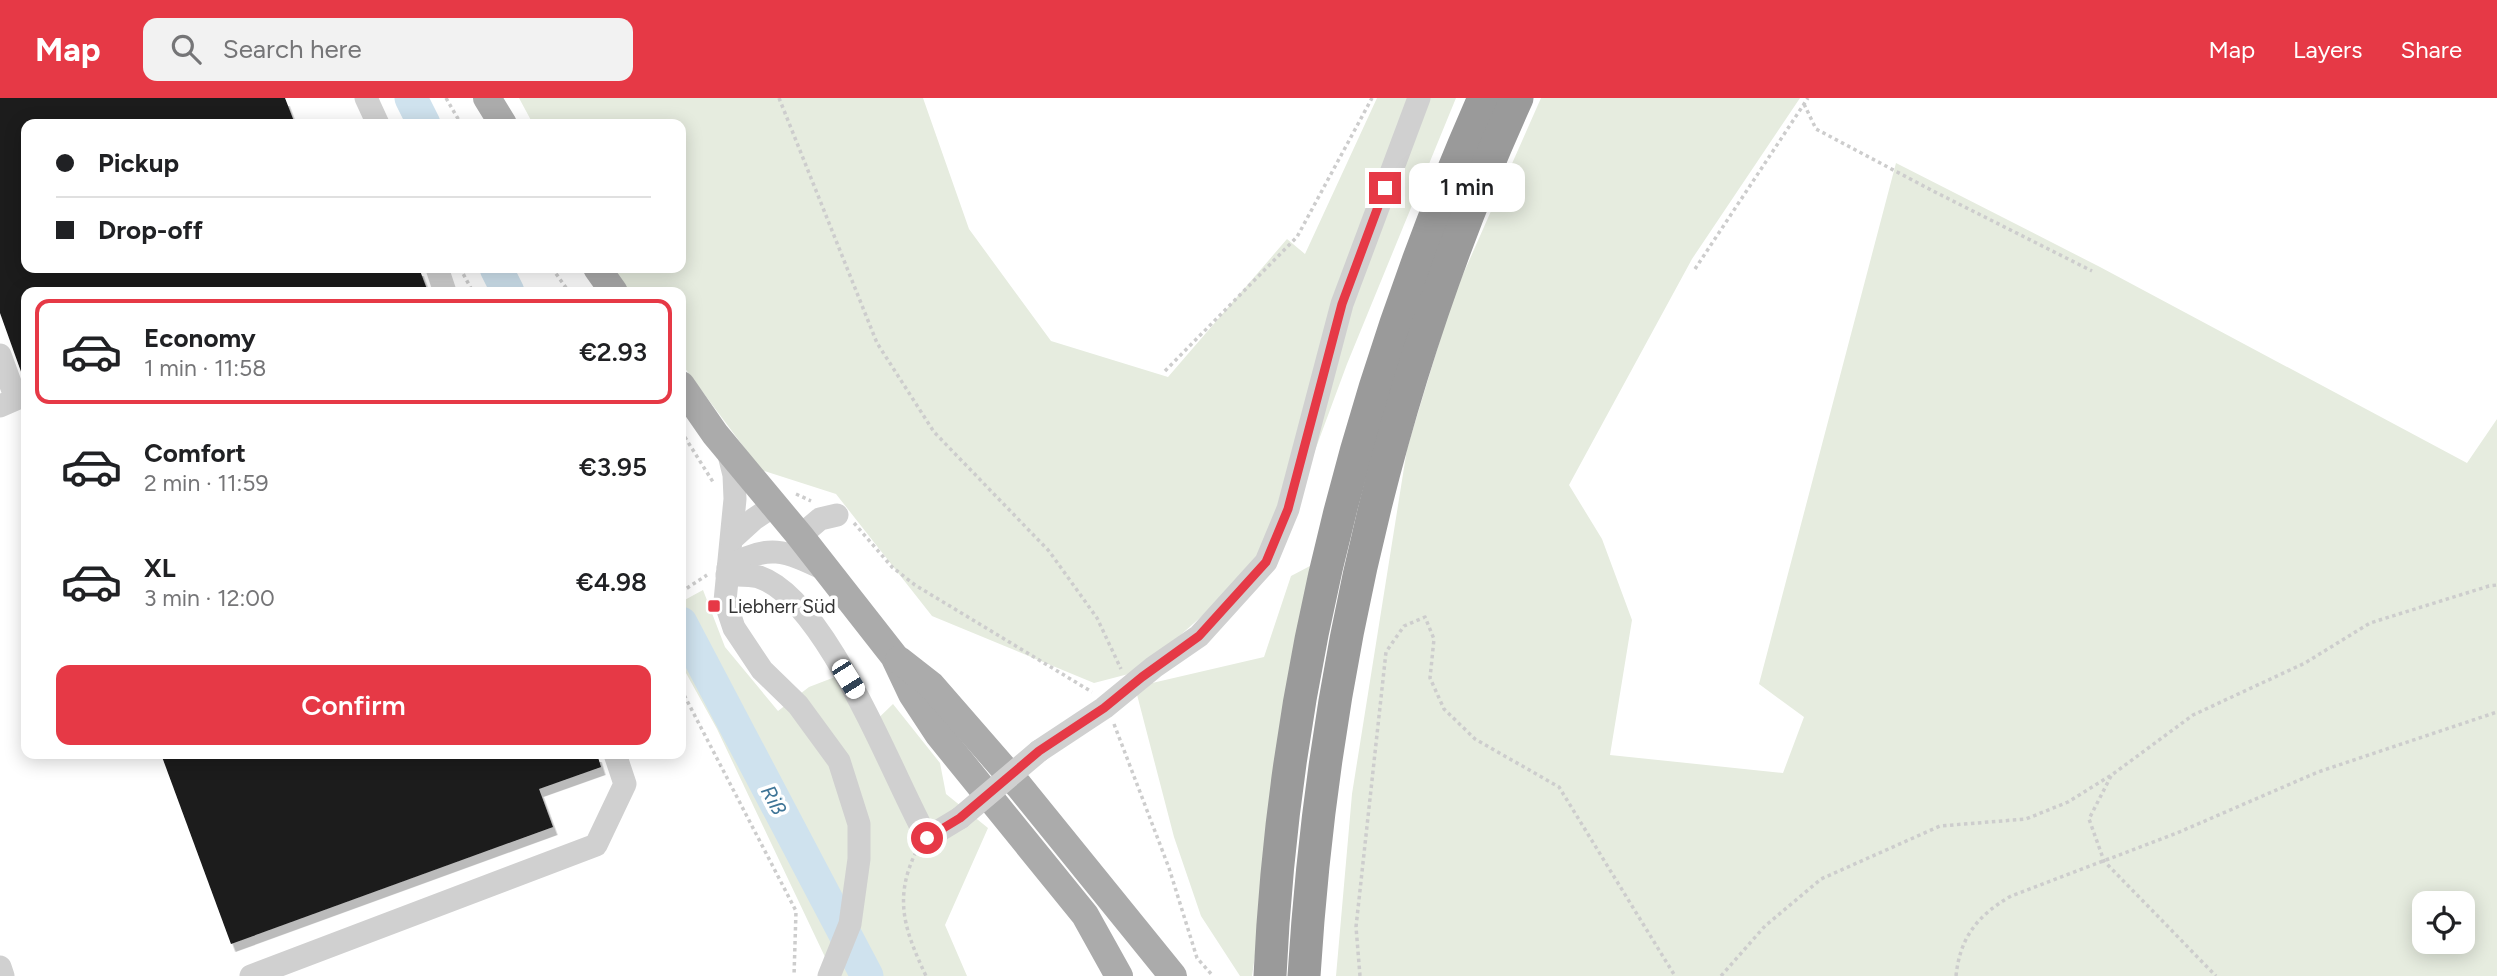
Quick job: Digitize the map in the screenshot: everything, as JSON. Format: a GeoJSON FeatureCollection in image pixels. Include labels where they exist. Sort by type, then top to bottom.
{"type":"FeatureCollection","features":[{"type":"Feature","properties":{"kind":"highway"},"geometry":{"type":"LineString","coordinates":[[1270,969],[1287,780],[1312,628],[1330,550],[1364,419],[1402,300],[1484,98]]}},
{"type":"Feature","properties":{"kind":"highway"},"geometry":{"type":"LineString","coordinates":[[1304,976],[1322,772],[1345,640],[1368,533],[1394,432],[1451,256],[1517,98]]}},
{"type":"Feature","properties":{"kind":"main road"},"geometry":{"type":"LineString","coordinates":[[487,98],[500,119]]}},
{"type":"Feature","properties":{"kind":"main road"},"geometry":{"type":"LineString","coordinates":[[686,392],[728,451],[775,505],[894,656],[912,694],[939,735],[1085,915],[1119,976]]}},
{"type":"Feature","properties":{"kind":"main road"},"geometry":{"type":"LineString","coordinates":[[894,656],[931,685],[1010,776],[1172,976]]}},
{"type":"Feature","properties":{"kind":"street"},"geometry":{"type":"LineString","coordinates":[[366,98],[376,119]]}},
{"type":"Feature","properties":{"kind":"street"},"geometry":{"type":"LineString","coordinates":[[718,571],[757,576],[772,584],[788,595],[825,641],[860,698],[927,838],[960,818],[1039,751],[1104,708],[1199,636],[1266,562],[1288,509],[1342,304],[1419,98]]}},
{"type":"Feature","properties":{"kind":"street"},"geometry":{"type":"LineString","coordinates":[[0,355],[16,399],[0,406]]}},
{"type":"Feature","properties":{"kind":"street"},"geometry":{"type":"LineString","coordinates":[[728,451],[734,475],[732,539],[718,571],[734,628],[761,670],[798,705],[839,761],[859,824],[859,859],[850,924],[828,976]]}},
{"type":"Feature","properties":{"kind":"street"},"geometry":{"type":"LineString","coordinates":[[732,539],[775,505]]}},
{"type":"Feature","properties":{"kind":"street"},"geometry":{"type":"LineString","coordinates":[[800,536],[820,519],[837,515]]}},
{"type":"Feature","properties":{"kind":"street"},"geometry":{"type":"LineString","coordinates":[[718,571],[758,552],[776,550],[793,554],[828,572]]}},
{"type":"Feature","properties":{"kind":"street"},"geometry":{"type":"LineString","coordinates":[[251,976],[596,845],[625,785],[617,759]]}},
{"type":"Feature","properties":{"kind":"street"},"geometry":{"type":"LineString","coordinates":[[0,967],[3,976]]}},
{"type":"Feature","properties":{"kind":"path"},"geometry":{"type":"LineString","coordinates":[[446,98],[458,119]]}},
{"type":"Feature","properties":{"kind":"path"},"geometry":{"type":"LineString","coordinates":[[779,98],[877,343],[934,432],[1049,551],[1097,618],[1130,686]]}},
{"type":"Feature","properties":{"kind":"path"},"geometry":{"type":"LineString","coordinates":[[1165,371],[1297,237],[1372,98]]}},
{"type":"Feature","properties":{"kind":"path"},"geometry":{"type":"LineString","coordinates":[[1696,269],[1808,98]]}},
{"type":"Feature","properties":{"kind":"path"},"geometry":{"type":"LineString","coordinates":[[1804,104],[1816,129],[2092,271]]}},
{"type":"Feature","properties":{"kind":"path"},"geometry":{"type":"LineString","coordinates":[[686,439],[713,480],[716,491]]}},
{"type":"Feature","properties":{"kind":"path"},"geometry":{"type":"LineString","coordinates":[[837,515],[850,519],[892,567],[915,585],[1091,690],[1116,727],[1169,869],[1197,958],[1213,976]]}},
{"type":"Feature","properties":{"kind":"path"},"geometry":{"type":"LineString","coordinates":[[686,589],[718,571]]}},
{"type":"Feature","properties":{"kind":"path"},"geometry":{"type":"LineString","coordinates":[[1721,976],[1765,926],[1821,879],[1940,826],[2026,819],[2068,802],[2113,774],[2193,715],[2305,663],[2370,623],[2488,586],[2497,586]]}},
{"type":"Feature","properties":{"kind":"path"},"geometry":{"type":"LineString","coordinates":[[1360,976],[1356,927],[1386,652],[1404,626],[1425,617],[1434,639],[1430,678],[1444,709],[1475,739],[1559,788],[1675,976]]}},
{"type":"Feature","properties":{"kind":"path"},"geometry":{"type":"LineString","coordinates":[[686,699],[796,911],[794,976]]}},
{"type":"Feature","properties":{"kind":"path"},"geometry":{"type":"LineString","coordinates":[[1956,976],[1957,962],[1968,933],[1988,909],[2011,896],[2177,833],[2318,772],[2497,712]]}},
{"type":"Feature","properties":{"kind":"path"},"geometry":{"type":"LineString","coordinates":[[2113,774],[2089,819],[2104,861],[2216,976]]}},
{"type":"Feature","properties":{"kind":"path"},"geometry":{"type":"LineString","coordinates":[[926,976],[903,917],[903,896],[910,865],[920,845],[927,838]]}},
{"type":"Feature","properties":{"kind":"shaded area"},"geometry":{"type":"Polygon","coordinates":[[[519,98],[923,98],[969,229],[1051,341],[1168,377],[1287,239],[1305,254],[1377,98],[1456,98],[1347,364],[1307,472],[1247,576],[1140,671],[1094,683],[932,616],[836,494],[761,470],[686,370],[686,287],[624,287],[614,273],[686,273],[686,119],[530,119],[519,98]]]}},
{"type":"Feature","properties":{"kind":"shaded area"},"geometry":{"type":"Polygon","coordinates":[[[1541,98],[1800,98],[1692,259],[1569,485],[1602,539],[1632,620],[1610,755],[1783,773],[1804,717],[1759,684],[1896,163],[2100,267],[2467,463],[2497,419],[2497,976],[1336,976],[1352,794],[1407,449],[1453,297],[1541,98]]]}},
{"type":"Feature","properties":{"kind":"shaded area"},"geometry":{"type":"Polygon","coordinates":[[[1310,566],[1274,796],[1252,976],[1240,976],[1201,916],[1174,837],[1135,687],[1264,657],[1291,576],[1310,566]]]}},
{"type":"Feature","properties":{"kind":"shaded area"},"geometry":{"type":"Polygon","coordinates":[[[703,590],[725,647],[778,711],[809,687],[835,677],[864,732],[893,704],[940,763],[946,794],[988,828],[945,925],[967,976],[834,976],[717,729],[686,673],[686,599],[703,590]]]}},
{"type":"Feature","properties":{"kind":"building"},"geometry":{"type":"Polygon","coordinates":[[[0,98],[285,98],[293,119],[21,119],[21,273],[421,273],[426,287],[21,287],[21,372],[0,313],[0,98]]]}},
{"type":"Feature","properties":{"kind":"building"},"geometry":{"type":"Polygon","coordinates":[[[163,759],[599,759],[601,767],[539,789],[553,827],[231,944],[163,759]]]}},
{"type":"Feature","properties":{"kind":"waterway","name":"Riß"},"geometry":{"type":"LineString","coordinates":[[411,98],[422,119]]}},
{"type":"Feature","properties":{"kind":"waterway","name":"Riß"},"geometry":{"type":"LineString","coordinates":[[498,273],[506,287]]}},
{"type":"Feature","properties":{"kind":"waterway","name":"Riß"},"geometry":{"type":"LineString","coordinates":[[686,632],[867,976]]}},
{"type":"Feature","properties":{"kind":"place","name":"Liebherr Süd"},"geometry":{"type":"Point","coordinates":[714,606]}},
{"type":"Feature","properties":{"kind":"route"},"geometry":{"type":"LineString","coordinates":[[927,838],[960,818],[1039,751],[1104,708],[1199,636],[1266,562],[1288,509],[1342,304],[1385,188]]}}]}
